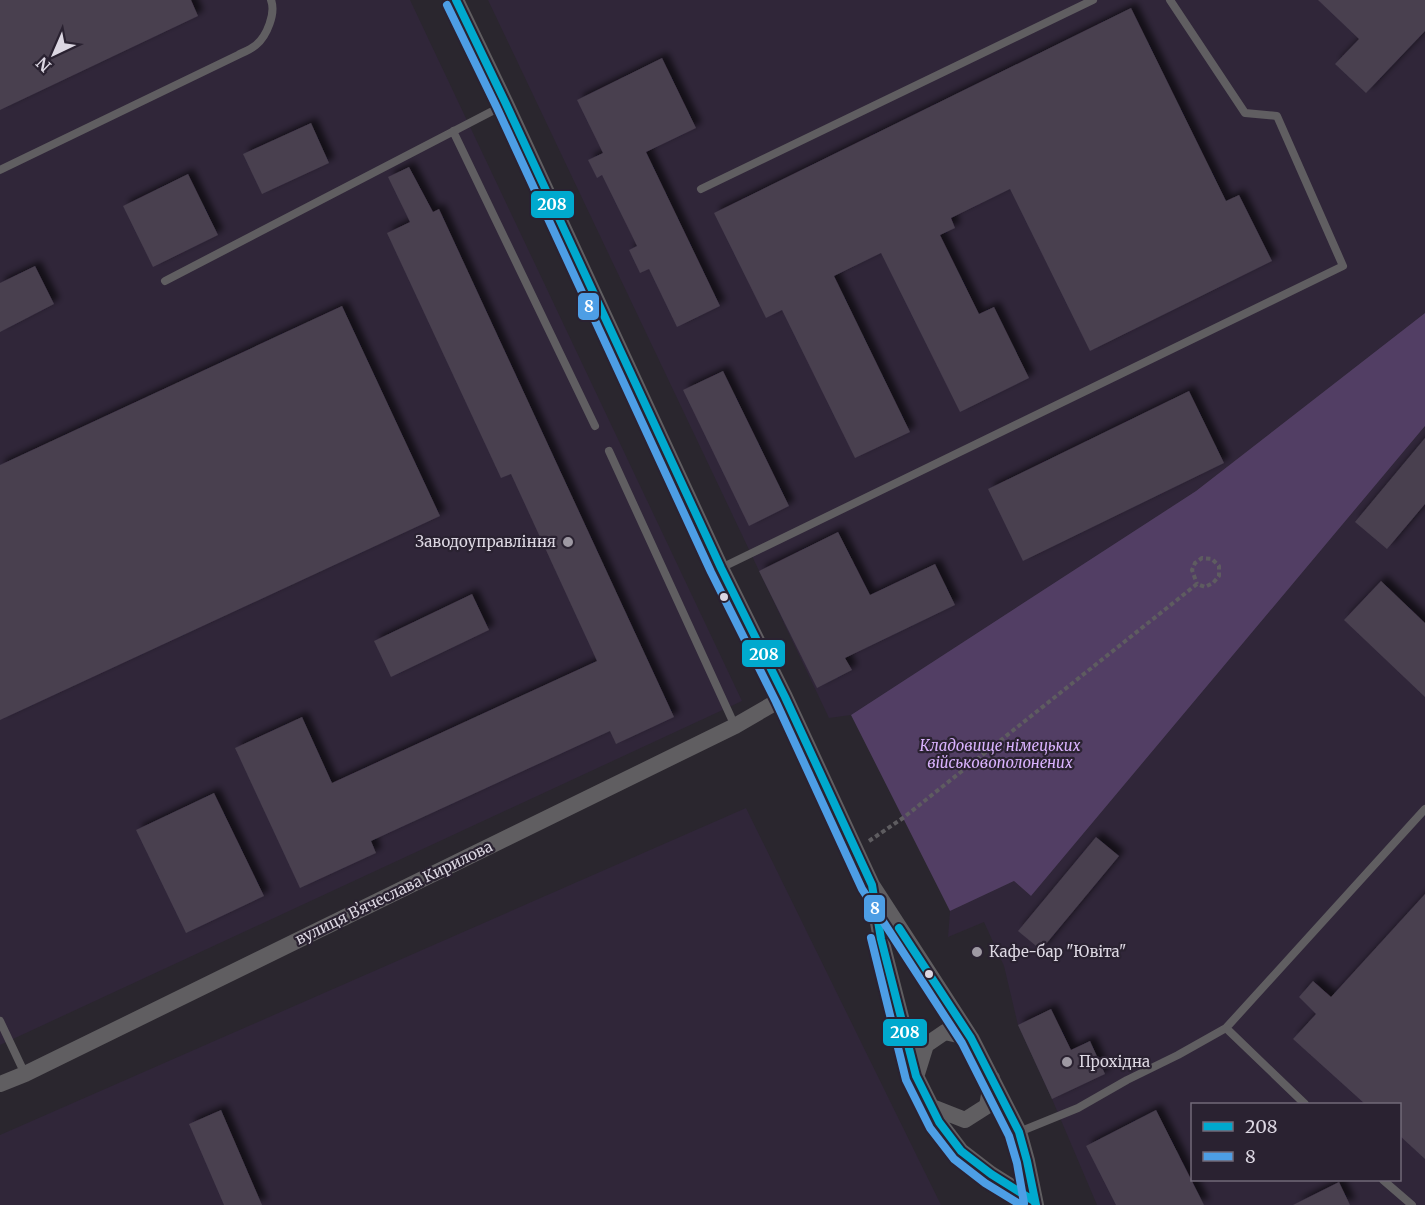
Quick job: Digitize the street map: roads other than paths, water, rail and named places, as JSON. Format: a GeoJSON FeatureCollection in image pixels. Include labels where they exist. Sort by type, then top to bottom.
{"type":"FeatureCollection","features":[{"type":"Feature","properties":{"kind":"street"},"geometry":{"type":"LineString","coordinates":[[456,0],[721,568],[785,697],[872,885],[971,1038],[1019,1131],[1035,1203]]}},
{"type":"Feature","properties":{"kind":"street","name":"вулиця Вʼячеслава Кирилова"},"geometry":{"type":"LineString","coordinates":[[0,1084],[25,1074],[735,726],[785,697]]}},
{"type":"Feature","properties":{"kind":"street"},"geometry":{"type":"LineString","coordinates":[[872,885],[882,939],[916,1076],[939,1122],[961,1151],[1035,1203]]}},
{"type":"Feature","properties":{"kind":"street"},"geometry":{"type":"LineString","coordinates":[[916,1076],[926,1045],[945,1032],[971,1038]]}},
{"type":"Feature","properties":{"kind":"street"},"geometry":{"type":"LineString","coordinates":[[932,1107],[965,1120],[987,1106],[992,1078]]}},
{"type":"Feature","properties":{"kind":"lane"},"geometry":{"type":"LineString","coordinates":[[0,170],[257,44],[270,25],[273,6],[271,0]]}},
{"type":"Feature","properties":{"kind":"lane"},"geometry":{"type":"LineString","coordinates":[[700,189],[1093,0]]}},
{"type":"Feature","properties":{"kind":"lane"},"geometry":{"type":"LineString","coordinates":[[721,568],[1343,266],[1277,116],[1245,113],[1170,0]]}},
{"type":"Feature","properties":{"kind":"lane"},"geometry":{"type":"LineString","coordinates":[[165,281],[506,104]]}},
{"type":"Feature","properties":{"kind":"lane"},"geometry":{"type":"LineString","coordinates":[[453,131],[595,426]]}},
{"type":"Feature","properties":{"kind":"lane"},"geometry":{"type":"LineString","coordinates":[[609,452],[735,726]]}},
{"type":"Feature","properties":{"kind":"lane"},"geometry":{"type":"LineString","coordinates":[[1019,1131],[1078,1108],[1226,1028],[1425,810]]}},
{"type":"Feature","properties":{"kind":"lane"},"geometry":{"type":"LineString","coordinates":[[0,1021],[25,1074]]}},
{"type":"Feature","properties":{"kind":"lane"},"geometry":{"type":"LineString","coordinates":[[1226,1028],[1304,1103]]}},
{"type":"Feature","properties":{"kind":"lane"},"geometry":{"type":"LineString","coordinates":[[1385,1181],[1412,1205]]}},
{"type":"Feature","properties":{"kind":"place","name":"Заводоуправління"},"geometry":{"type":"Point","coordinates":[568,542]}},
{"type":"Feature","properties":{"kind":"place","name":"Кафе-бар \"Ювіта\""},"geometry":{"type":"Point","coordinates":[977,952]}},
{"type":"Feature","properties":{"kind":"place","name":"Прохідна"},"geometry":{"type":"Point","coordinates":[1067,1062]}},
{"type":"Feature","properties":{"kind":"park label","name":"Кладовище німецьких військовополонених"},"geometry":{"type":"Point","coordinates":[1000,754]}}]}
